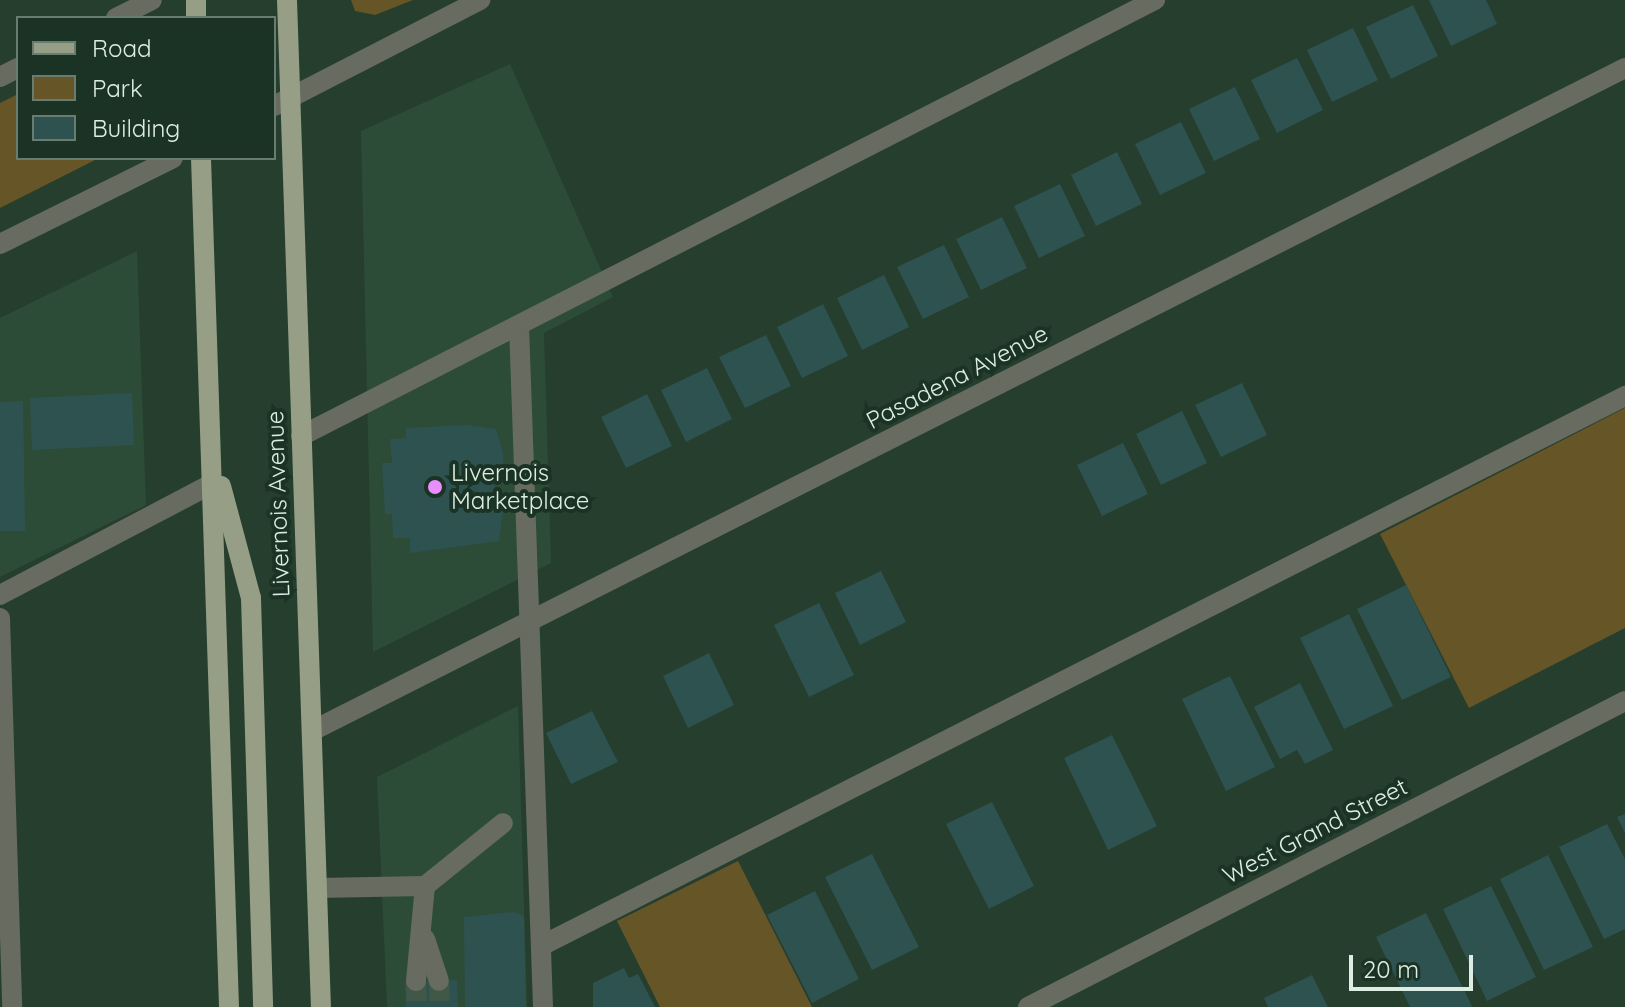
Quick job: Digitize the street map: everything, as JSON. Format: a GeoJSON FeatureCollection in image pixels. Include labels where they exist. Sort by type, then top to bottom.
{"type":"FeatureCollection","features":[{"type":"Feature","properties":{"kind":"main road","name":"Livernois Avenue"},"geometry":{"type":"LineString","coordinates":[[287,0],[282,102],[301,436],[321,1007]]}},
{"type":"Feature","properties":{"kind":"main road"},"geometry":{"type":"LineString","coordinates":[[201,160],[229,1007]]}},
{"type":"Feature","properties":{"kind":"main road"},"geometry":{"type":"LineString","coordinates":[[211,448],[251,598],[263,1007]]}},
{"type":"Feature","properties":{"kind":"street"},"geometry":{"type":"LineString","coordinates":[[120,16],[152,0]]}},
{"type":"Feature","properties":{"kind":"street"},"geometry":{"type":"LineString","coordinates":[[282,102],[480,0]]}},
{"type":"Feature","properties":{"kind":"street"},"geometry":{"type":"LineString","coordinates":[[301,436],[1155,0]]}},
{"type":"Feature","properties":{"kind":"street","name":"Pasadena Avenue"},"geometry":{"type":"LineString","coordinates":[[312,731],[1625,68]]}},
{"type":"Feature","properties":{"kind":"street"},"geometry":{"type":"LineString","coordinates":[[0,244],[169,160]]}},
{"type":"Feature","properties":{"kind":"street"},"geometry":{"type":"LineString","coordinates":[[519,326],[526,623],[543,1007]]}},
{"type":"Feature","properties":{"kind":"street"},"geometry":{"type":"LineString","coordinates":[[541,946],[1625,396]]}},
{"type":"Feature","properties":{"kind":"street"},"geometry":{"type":"LineString","coordinates":[[0,595],[213,483]]}},
{"type":"Feature","properties":{"kind":"street"},"geometry":{"type":"LineString","coordinates":[[0,618],[12,1007]]}},
{"type":"Feature","properties":{"kind":"street","name":"West Grand Street"},"geometry":{"type":"LineString","coordinates":[[1028,1007],[1625,701]]}},
{"type":"Feature","properties":{"kind":"street"},"geometry":{"type":"LineString","coordinates":[[317,888],[425,886],[503,823]]}},
{"type":"Feature","properties":{"kind":"street"},"geometry":{"type":"LineString","coordinates":[[416,981],[425,939],[425,886]]}},
{"type":"Feature","properties":{"kind":"street"},"geometry":{"type":"LineString","coordinates":[[425,939],[439,981]]}},
{"type":"Feature","properties":{"kind":"shaded area"},"geometry":{"type":"Polygon","coordinates":[[[510,64],[613,297],[544,333],[551,563],[373,652],[361,131],[510,64]]]}},
{"type":"Feature","properties":{"kind":"shaded area"},"geometry":{"type":"Polygon","coordinates":[[[137,251],[146,505],[0,577],[0,318],[137,251]]]}},
{"type":"Feature","properties":{"kind":"shaded area"},"geometry":{"type":"Polygon","coordinates":[[[518,706],[527,1007],[387,1007],[377,777],[518,706]]]}},
{"type":"Feature","properties":{"kind":"green space"},"geometry":{"type":"Polygon","coordinates":[[[351,0],[413,0],[375,15],[355,11],[351,0]]]}},
{"type":"Feature","properties":{"kind":"green space"},"geometry":{"type":"Polygon","coordinates":[[[16,95],[16,160],[95,160],[0,208],[0,103],[16,95]]]}},
{"type":"Feature","properties":{"kind":"green space"},"geometry":{"type":"Polygon","coordinates":[[[1625,408],[1625,628],[1469,708],[1380,534],[1625,408]]]}},
{"type":"Feature","properties":{"kind":"green space"},"geometry":{"type":"Polygon","coordinates":[[[738,861],[812,1007],[660,1007],[617,921],[738,861]]]}},
{"type":"Feature","properties":{"kind":"building"},"geometry":{"type":"Polygon","coordinates":[[[1429,0],[1486,0],[1497,24],[1451,46],[1429,0]]]}},
{"type":"Feature","properties":{"kind":"building"},"geometry":{"type":"Polygon","coordinates":[[[1413,5],[1438,56],[1391,79],[1366,27],[1413,5]]]}},
{"type":"Feature","properties":{"kind":"building"},"geometry":{"type":"Polygon","coordinates":[[[1353,28],[1378,80],[1332,102],[1307,50],[1353,28]]]}},
{"type":"Feature","properties":{"kind":"building"},"geometry":{"type":"Polygon","coordinates":[[[1297,58],[1323,110],[1277,133],[1251,80],[1297,58]]]}},
{"type":"Feature","properties":{"kind":"building"},"geometry":{"type":"Polygon","coordinates":[[[1235,87],[1260,139],[1214,161],[1189,109],[1235,87]]]}},
{"type":"Feature","properties":{"kind":"building"},"geometry":{"type":"Polygon","coordinates":[[[1181,122],[1206,173],[1160,195],[1135,144],[1181,122]]]}},
{"type":"Feature","properties":{"kind":"building"},"geometry":{"type":"Polygon","coordinates":[[[1117,152],[1142,204],[1096,226],[1071,175],[1117,152]]]}},
{"type":"Feature","properties":{"kind":"building"},"geometry":{"type":"Polygon","coordinates":[[[1060,184],[1085,236],[1039,258],[1014,206],[1060,184]]]}},
{"type":"Feature","properties":{"kind":"building"},"geometry":{"type":"Polygon","coordinates":[[[1002,217],[1027,268],[981,290],[956,239],[1002,217]]]}},
{"type":"Feature","properties":{"kind":"building"},"geometry":{"type":"Polygon","coordinates":[[[944,245],[969,297],[923,319],[897,267],[944,245]]]}},
{"type":"Feature","properties":{"kind":"building"},"geometry":{"type":"Polygon","coordinates":[[[884,275],[909,327],[862,350],[837,298],[884,275]]]}},
{"type":"Feature","properties":{"kind":"building"},"geometry":{"type":"Polygon","coordinates":[[[823,304],[848,356],[802,378],[777,327],[823,304]]]}},
{"type":"Feature","properties":{"kind":"building"},"geometry":{"type":"Polygon","coordinates":[[[766,335],[791,386],[745,408],[719,357],[766,335]]]}},
{"type":"Feature","properties":{"kind":"building"},"geometry":{"type":"Polygon","coordinates":[[[707,368],[732,419],[686,442],[661,390],[707,368]]]}},
{"type":"Feature","properties":{"kind":"building"},"geometry":{"type":"Polygon","coordinates":[[[1242,383],[1267,435],[1221,457],[1195,405],[1242,383]]]}},
{"type":"Feature","properties":{"kind":"building"},"geometry":{"type":"Polygon","coordinates":[[[132,393],[134,445],[32,450],[30,398],[132,393]]]}},
{"type":"Feature","properties":{"kind":"building"},"geometry":{"type":"Polygon","coordinates":[[[647,394],[672,446],[626,468],[601,417],[647,394]]]}},
{"type":"Feature","properties":{"kind":"building"},"geometry":{"type":"Polygon","coordinates":[[[23,401],[25,531],[0,531],[0,402],[23,401]]]}},
{"type":"Feature","properties":{"kind":"building"},"geometry":{"type":"Polygon","coordinates":[[[1182,411],[1207,463],[1161,485],[1136,434],[1182,411]]]}},
{"type":"Feature","properties":{"kind":"building"},"geometry":{"type":"Polygon","coordinates":[[[467,425],[496,429],[503,452],[504,477],[494,478],[495,496],[505,495],[499,541],[410,553],[410,538],[393,538],[392,514],[385,514],[382,463],[392,463],[390,439],[406,438],[406,428],[467,425]]]}},
{"type":"Feature","properties":{"kind":"building"},"geometry":{"type":"Polygon","coordinates":[[[1123,443],[1148,494],[1102,516],[1077,465],[1123,443]]]}},
{"type":"Feature","properties":{"kind":"building"},"geometry":{"type":"Polygon","coordinates":[[[881,571],[906,622],[860,645],[835,593],[881,571]]]}},
{"type":"Feature","properties":{"kind":"building"},"geometry":{"type":"Polygon","coordinates":[[[1406,585],[1451,677],[1402,700],[1357,609],[1406,585]]]}},
{"type":"Feature","properties":{"kind":"building"},"geometry":{"type":"Polygon","coordinates":[[[819,603],[854,675],[809,697],[774,625],[819,603]]]}},
{"type":"Feature","properties":{"kind":"building"},"geometry":{"type":"Polygon","coordinates":[[[1349,614],[1393,706],[1344,729],[1300,638],[1349,614]]]}},
{"type":"Feature","properties":{"kind":"building"},"geometry":{"type":"Polygon","coordinates":[[[709,653],[734,705],[688,728],[663,676],[709,653]]]}},
{"type":"Feature","properties":{"kind":"building"},"geometry":{"type":"Polygon","coordinates":[[[1230,676],[1275,767],[1226,791],[1182,699],[1230,676]]]}},
{"type":"Feature","properties":{"kind":"building"},"geometry":{"type":"Polygon","coordinates":[[[1300,683],[1333,750],[1305,764],[1297,750],[1280,759],[1254,707],[1300,683]]]}},
{"type":"Feature","properties":{"kind":"building"},"geometry":{"type":"Polygon","coordinates":[[[592,711],[618,762],[571,784],[546,733],[592,711]]]}},
{"type":"Feature","properties":{"kind":"building"},"geometry":{"type":"Polygon","coordinates":[[[1112,735],[1157,826],[1108,850],[1064,758],[1112,735]]]}},
{"type":"Feature","properties":{"kind":"building"},"geometry":{"type":"Polygon","coordinates":[[[992,802],[1034,886],[989,909],[946,824],[992,802]]]}},
{"type":"Feature","properties":{"kind":"building"},"geometry":{"type":"Polygon","coordinates":[[[1625,814],[1625,833],[1617,817],[1625,814]]]}},
{"type":"Feature","properties":{"kind":"building"},"geometry":{"type":"Polygon","coordinates":[[[1607,824],[1625,859],[1625,929],[1604,939],[1559,847],[1607,824]]]}},
{"type":"Feature","properties":{"kind":"building"},"geometry":{"type":"Polygon","coordinates":[[[872,854],[919,947],[872,970],[825,877],[872,854]]]}},
{"type":"Feature","properties":{"kind":"building"},"geometry":{"type":"Polygon","coordinates":[[[1548,855],[1593,947],[1544,970],[1500,879],[1548,855]]]}},
{"type":"Feature","properties":{"kind":"building"},"geometry":{"type":"Polygon","coordinates":[[[1491,886],[1536,977],[1487,1001],[1443,909],[1491,886]]]}},
{"type":"Feature","properties":{"kind":"building"},"geometry":{"type":"Polygon","coordinates":[[[815,891],[859,979],[812,1003],[767,915],[815,891]]]}},
{"type":"Feature","properties":{"kind":"building"},"geometry":{"type":"Polygon","coordinates":[[[513,912],[524,916],[526,1007],[465,1007],[464,917],[513,912]]]}},
{"type":"Feature","properties":{"kind":"building"},"geometry":{"type":"Polygon","coordinates":[[[1426,913],[1471,1007],[1410,1007],[1376,937],[1426,913]]]}},
{"type":"Feature","properties":{"kind":"building"},"geometry":{"type":"Polygon","coordinates":[[[624,968],[629,978],[638,974],[655,1007],[593,1007],[593,983],[624,968]]]}},
{"type":"Feature","properties":{"kind":"building"},"geometry":{"type":"Polygon","coordinates":[[[1312,975],[1328,1007],[1268,1007],[1264,998],[1312,975]]]}},
{"type":"Feature","properties":{"kind":"building"},"geometry":{"type":"Polygon","coordinates":[[[457,980],[458,1007],[406,1007],[405,982],[457,980]]]}},
{"type":"Feature","properties":{"kind":"tunnel"},"geometry":{"type":"LineString","coordinates":[[416,981],[417,1007]]}},
{"type":"Feature","properties":{"kind":"tunnel"},"geometry":{"type":"LineString","coordinates":[[439,981],[440,1007]]}},
{"type":"Feature","properties":{"kind":"place","name":"Livernois Marketplace"},"geometry":{"type":"Point","coordinates":[435,487]}}]}
